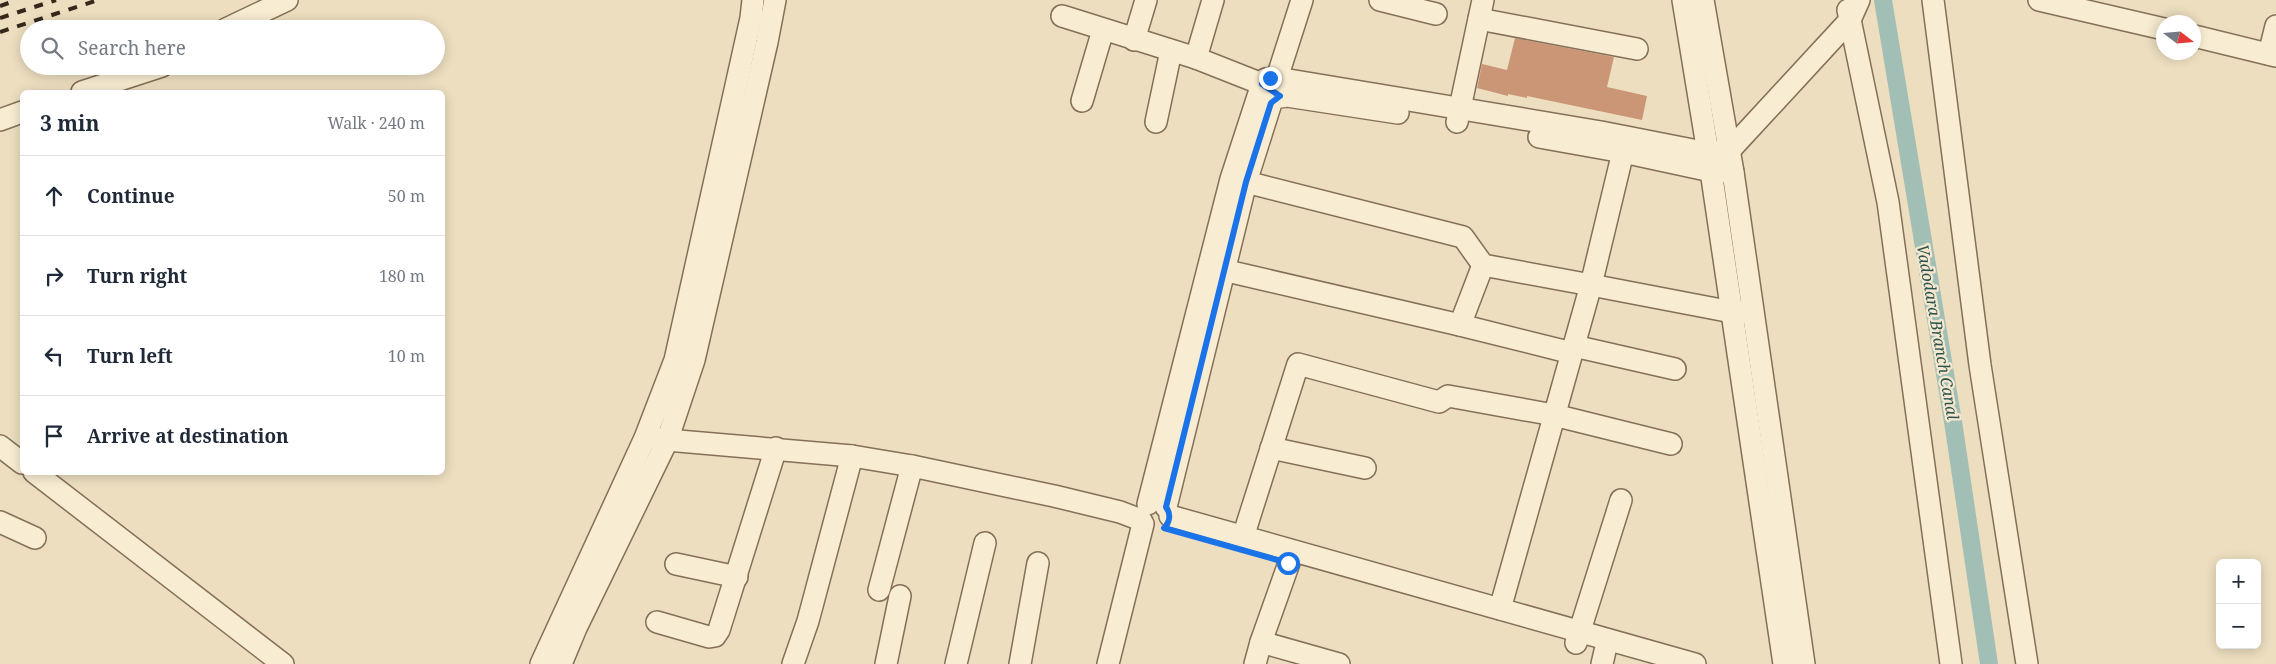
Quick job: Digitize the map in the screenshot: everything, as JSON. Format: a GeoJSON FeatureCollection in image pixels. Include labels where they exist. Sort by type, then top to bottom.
{"type":"FeatureCollection","features":[{"type":"Feature","properties":{"kind":"street"},"geometry":{"type":"LineString","coordinates":[[245,20],[287,0]]}},
{"type":"Feature","properties":{"kind":"street"},"geometry":{"type":"LineString","coordinates":[[561,664],[576,628],[667,441],[753,0]]}},
{"type":"Feature","properties":{"kind":"street"},"geometry":{"type":"LineString","coordinates":[[541,664],[645,438],[684,360],[767,42],[775,0]]}},
{"type":"Feature","properties":{"kind":"street"},"geometry":{"type":"LineString","coordinates":[[1134,40],[1146,0]]}},
{"type":"Feature","properties":{"kind":"street"},"geometry":{"type":"LineString","coordinates":[[1196,58],[1213,0]]}},
{"type":"Feature","properties":{"kind":"street"},"geometry":{"type":"LineString","coordinates":[[1122,664],[1231,179],[1273,86],[1302,0]]}},
{"type":"Feature","properties":{"kind":"street"},"geometry":{"type":"LineString","coordinates":[[1380,0],[1436,14]]}},
{"type":"Feature","properties":{"kind":"street"},"geometry":{"type":"LineString","coordinates":[[1683,0],[1710,162],[1784,664]]}},
{"type":"Feature","properties":{"kind":"street"},"geometry":{"type":"LineString","coordinates":[[1704,0],[1731,162],[1804,664]]}},
{"type":"Feature","properties":{"kind":"street"},"geometry":{"type":"LineString","coordinates":[[1731,162],[1848,10],[1859,0]]}},
{"type":"Feature","properties":{"kind":"street"},"geometry":{"type":"LineString","coordinates":[[1933,0],[1980,365],[2027,664]]}},
{"type":"Feature","properties":{"kind":"street"},"geometry":{"type":"LineString","coordinates":[[2039,0],[2156,27]]}},
{"type":"Feature","properties":{"kind":"street"},"geometry":{"type":"LineString","coordinates":[[1458,116],[1481,9],[1637,50]]}},
{"type":"Feature","properties":{"kind":"street"},"geometry":{"type":"LineString","coordinates":[[1848,10],[1888,202],[1951,664]]}},
{"type":"Feature","properties":{"kind":"street"},"geometry":{"type":"LineString","coordinates":[[1062,16],[1196,58],[1273,86],[1458,116],[1601,132],[1710,162]]}},
{"type":"Feature","properties":{"kind":"street"},"geometry":{"type":"LineString","coordinates":[[2201,38],[2273,55],[2276,26]]}},
{"type":"Feature","properties":{"kind":"street"},"geometry":{"type":"LineString","coordinates":[[1082,101],[1103,30]]}},
{"type":"Feature","properties":{"kind":"street"},"geometry":{"type":"LineString","coordinates":[[1156,122],[1172,51]]}},
{"type":"Feature","properties":{"kind":"street"},"geometry":{"type":"LineString","coordinates":[[88,90],[134,75]]}},
{"type":"Feature","properties":{"kind":"street"},"geometry":{"type":"LineString","coordinates":[[1108,664],[1154,517],[1246,182],[1271,103],[1273,86]]}},
{"type":"Feature","properties":{"kind":"street"},"geometry":{"type":"LineString","coordinates":[[0,120],[20,113]]}},
{"type":"Feature","properties":{"kind":"street"},"geometry":{"type":"LineString","coordinates":[[1458,116],[1623,152],[1710,162],[1731,162]]}},
{"type":"Feature","properties":{"kind":"street"},"geometry":{"type":"LineString","coordinates":[[1500,609],[1591,285],[1623,152]]}},
{"type":"Feature","properties":{"kind":"street"},"geometry":{"type":"LineString","coordinates":[[1246,182],[1463,237],[1483,265],[1732,312],[1753,312]]}},
{"type":"Feature","properties":{"kind":"street"},"geometry":{"type":"LineString","coordinates":[[1460,326],[1483,265]]}},
{"type":"Feature","properties":{"kind":"street"},"geometry":{"type":"LineString","coordinates":[[1223,270],[1460,326],[1675,369]]}},
{"type":"Feature","properties":{"kind":"street"},"geometry":{"type":"LineString","coordinates":[[1242,536],[1298,364],[1439,402],[1448,396],[1554,416],[1671,444]]}},
{"type":"Feature","properties":{"kind":"street"},"geometry":{"type":"LineString","coordinates":[[645,438],[852,456],[912,466],[1120,512],[1154,517],[1242,536],[1500,609],[1578,637],[1603,657],[1652,664]]}},
{"type":"Feature","properties":{"kind":"street"},"geometry":{"type":"LineString","coordinates":[[0,446],[20,461]]}},
{"type":"Feature","properties":{"kind":"street"},"geometry":{"type":"LineString","coordinates":[[656,622],[709,637],[715,636],[720,630],[776,448]]}},
{"type":"Feature","properties":{"kind":"street"},"geometry":{"type":"LineString","coordinates":[[1271,448],[1365,468]]}},
{"type":"Feature","properties":{"kind":"street"},"geometry":{"type":"LineString","coordinates":[[792,664],[808,621],[852,456]]}},
{"type":"Feature","properties":{"kind":"street"},"geometry":{"type":"LineString","coordinates":[[879,590],[912,466]]}},
{"type":"Feature","properties":{"kind":"street"},"geometry":{"type":"LineString","coordinates":[[38,475],[283,664]]}},
{"type":"Feature","properties":{"kind":"street"},"geometry":{"type":"LineString","coordinates":[[1578,637],[1621,500]]}},
{"type":"Feature","properties":{"kind":"street"},"geometry":{"type":"LineString","coordinates":[[1154,517],[1288,563],[1578,637],[1695,664]]}},
{"type":"Feature","properties":{"kind":"street"},"geometry":{"type":"LineString","coordinates":[[0,522],[35,538]]}},
{"type":"Feature","properties":{"kind":"street"},"geometry":{"type":"LineString","coordinates":[[956,664],[985,543]]}},
{"type":"Feature","properties":{"kind":"street"},"geometry":{"type":"LineString","coordinates":[[1020,664],[1038,563]]}},
{"type":"Feature","properties":{"kind":"street"},"geometry":{"type":"LineString","coordinates":[[1256,664],[1261,642],[1288,563]]}},
{"type":"Feature","properties":{"kind":"street"},"geometry":{"type":"LineString","coordinates":[[676,564],[736,577]]}},
{"type":"Feature","properties":{"kind":"street"},"geometry":{"type":"LineString","coordinates":[[886,664],[900,596]]}},
{"type":"Feature","properties":{"kind":"street"},"geometry":{"type":"LineString","coordinates":[[1261,642],[1339,664]]}},
{"type":"Feature","properties":{"kind":"building"},"geometry":{"type":"Polygon","coordinates":[[[1515,38],[1614,57],[1607,87],[1647,96],[1642,120],[1527,96],[1527,98],[1508,94],[1508,96],[1477,88],[1482,64],[1507,70],[1515,38]]]}},
{"type":"Feature","properties":{"kind":"waterway","name":"Vadodara Branch Canal"},"geometry":{"type":"LineString","coordinates":[[1883,0],[1954,428],[1989,664]]}},
{"type":"Feature","properties":{"kind":"railway"},"geometry":{"type":"LineString","coordinates":[[0,6],[17,0]]}},
{"type":"Feature","properties":{"kind":"railway"},"geometry":{"type":"LineString","coordinates":[[0,18],[56,0]]}},
{"type":"Feature","properties":{"kind":"railway"},"geometry":{"type":"LineString","coordinates":[[37,20],[98,0]]}},
{"type":"Feature","properties":{"kind":"railway"},"geometry":{"type":"LineString","coordinates":[[0,32],[20,25]]}},
{"type":"Feature","properties":{"kind":"route"},"geometry":{"type":"LineString","coordinates":[[1270,78],[1266,79],[1262,84],[1280,96],[1274,98],[1271,103],[1246,182],[1166,507],[1169,511],[1169,521],[1164,528],[1288,563]]}}]}
